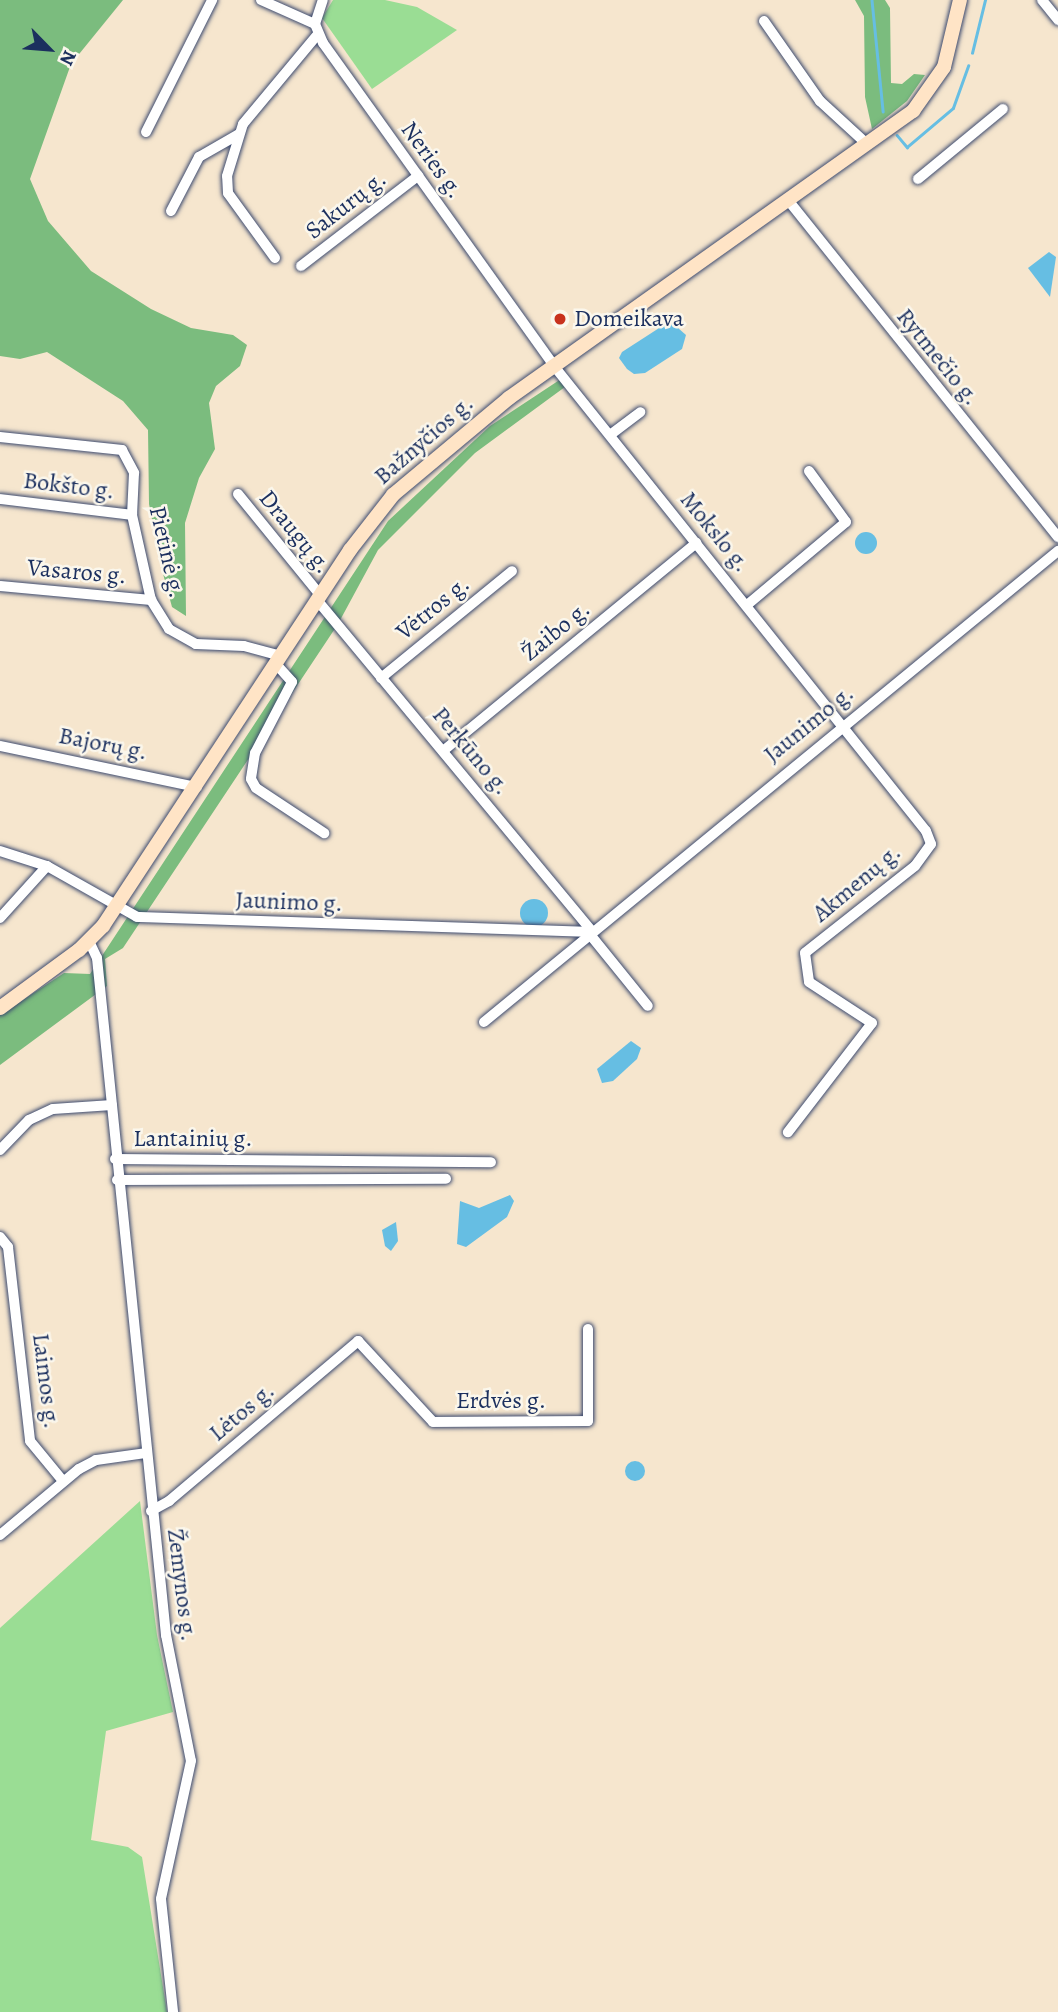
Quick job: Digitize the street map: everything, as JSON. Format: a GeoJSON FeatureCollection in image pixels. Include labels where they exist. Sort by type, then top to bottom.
{"type":"FeatureCollection","features":[{"type":"Feature","properties":{"kind":"main road","name":"Bažnyčios g."},"geometry":{"type":"LineString","coordinates":[[0,1008],[89,941],[116,909],[319,598],[393,495],[554,366],[913,111],[934,86],[950,48],[960,0]]}},
{"type":"Feature","properties":{"kind":"street"},"geometry":{"type":"LineString","coordinates":[[146,132],[212,0]]}},
{"type":"Feature","properties":{"kind":"street"},"geometry":{"type":"LineString","coordinates":[[261,0],[317,29]]}},
{"type":"Feature","properties":{"kind":"street"},"geometry":{"type":"LineString","coordinates":[[275,258],[228,193],[228,176],[239,134],[253,108],[317,29],[323,0]]}},
{"type":"Feature","properties":{"kind":"street"},"geometry":{"type":"LineString","coordinates":[[1042,0],[1058,20]]}},
{"type":"Feature","properties":{"kind":"street"},"geometry":{"type":"LineString","coordinates":[[764,21],[820,102],[867,144]]}},
{"type":"Feature","properties":{"kind":"street","name":"Neries g."},"geometry":{"type":"LineString","coordinates":[[317,29],[554,366]]}},
{"type":"Feature","properties":{"kind":"street"},"geometry":{"type":"LineString","coordinates":[[918,179],[1003,109]]}},
{"type":"Feature","properties":{"kind":"street"},"geometry":{"type":"LineString","coordinates":[[171,211],[200,157],[239,134]]}},
{"type":"Feature","properties":{"kind":"street","name":"Sakurų g."},"geometry":{"type":"LineString","coordinates":[[300,266],[418,176]]}},
{"type":"Feature","properties":{"kind":"street","name":"Rytmečio g."},"geometry":{"type":"LineString","coordinates":[[788,200],[1058,537]]}},
{"type":"Feature","properties":{"kind":"street","name":"Mokslo g."},"geometry":{"type":"LineString","coordinates":[[554,366],[842,724]]}},
{"type":"Feature","properties":{"kind":"street"},"geometry":{"type":"LineString","coordinates":[[610,435],[640,412]]}},
{"type":"Feature","properties":{"kind":"street","name":"Pietinė g."},"geometry":{"type":"LineString","coordinates":[[0,437],[122,450],[134,474],[132,515],[151,600],[169,629],[196,643],[244,646],[278,660]]}},
{"type":"Feature","properties":{"kind":"street"},"geometry":{"type":"LineString","coordinates":[[747,605],[846,522],[809,471]]}},
{"type":"Feature","properties":{"kind":"street","name":"Draugų g."},"geometry":{"type":"LineString","coordinates":[[238,494],[319,598]]}},
{"type":"Feature","properties":{"kind":"street","name":"Bokšto g."},"geometry":{"type":"LineString","coordinates":[[0,499],[132,515]]}},
{"type":"Feature","properties":{"kind":"street","name":"Žaibo g."},"geometry":{"type":"LineString","coordinates":[[443,751],[696,543]]}},
{"type":"Feature","properties":{"kind":"street","name":"Jaunimo g."},"geometry":{"type":"LineString","coordinates":[[484,1022],[590,931],[842,724],[1058,551]]}},
{"type":"Feature","properties":{"kind":"street","name":"Vėtros g."},"geometry":{"type":"LineString","coordinates":[[381,678],[512,571]]}},
{"type":"Feature","properties":{"kind":"street","name":"Vasaros g."},"geometry":{"type":"LineString","coordinates":[[0,586],[151,600]]}},
{"type":"Feature","properties":{"kind":"street","name":"Perkūno g."},"geometry":{"type":"LineString","coordinates":[[319,598],[648,1006]]}},
{"type":"Feature","properties":{"kind":"street"},"geometry":{"type":"LineString","coordinates":[[278,660],[292,682],[254,753],[251,779],[256,788],[324,833]]}},
{"type":"Feature","properties":{"kind":"street","name":"Akmenų g."},"geometry":{"type":"LineString","coordinates":[[788,1132],[873,1023],[814,987],[804,973],[805,953],[915,866],[931,844],[918,820],[842,724]]}},
{"type":"Feature","properties":{"kind":"street","name":"Bajorų g."},"geometry":{"type":"LineString","coordinates":[[0,747],[197,787]]}},
{"type":"Feature","properties":{"kind":"street","name":"Jaunimo g."},"geometry":{"type":"LineString","coordinates":[[0,851],[47,866],[116,909],[148,918],[590,931]]}},
{"type":"Feature","properties":{"kind":"street"},"geometry":{"type":"LineString","coordinates":[[0,918],[47,866]]}},
{"type":"Feature","properties":{"kind":"street","name":"Lantainių g."},"geometry":{"type":"LineString","coordinates":[[89,941],[97,958],[115,1159],[491,1162]]}},
{"type":"Feature","properties":{"kind":"street"},"geometry":{"type":"LineString","coordinates":[[0,1150],[29,1120],[53,1109],[112,1105]]}},
{"type":"Feature","properties":{"kind":"street","name":"Žemynos g."},"geometry":{"type":"LineString","coordinates":[[115,1159],[151,1511],[168,1648],[191,1761],[161,1899],[173,2012]]}},
{"type":"Feature","properties":{"kind":"street"},"geometry":{"type":"LineString","coordinates":[[117,1180],[446,1179]]}},
{"type":"Feature","properties":{"kind":"street","name":"Laimos g."},"geometry":{"type":"LineString","coordinates":[[0,1237],[8,1247],[30,1441],[63,1481]]}},
{"type":"Feature","properties":{"kind":"street","name":"Erdvės g."},"geometry":{"type":"LineString","coordinates":[[358,1341],[433,1422],[587,1421],[588,1329]]}},
{"type":"Feature","properties":{"kind":"street","name":"Lėtos g."},"geometry":{"type":"LineString","coordinates":[[151,1511],[169,1501],[358,1341]]}},
{"type":"Feature","properties":{"kind":"street"},"geometry":{"type":"LineString","coordinates":[[0,1535],[63,1481],[96,1460],[146,1453]]}},
{"type":"Feature","properties":{"kind":"green space"},"geometry":{"type":"Polygon","coordinates":[[[0,0],[123,0],[71,64],[30,179],[48,221],[91,271],[151,309],[191,328],[233,335],[247,345],[240,366],[216,386],[209,403],[215,449],[199,478],[185,523],[186,616],[172,607],[162,570],[149,504],[148,430],[123,401],[47,352],[20,359],[0,356],[0,0]]]}},
{"type":"Feature","properties":{"kind":"green space"},"geometry":{"type":"Polygon","coordinates":[[[333,0],[385,0],[417,7],[457,30],[372,89],[322,18],[333,0]]]}},
{"type":"Feature","properties":{"kind":"green space"},"geometry":{"type":"Polygon","coordinates":[[[855,0],[885,0],[890,8],[891,83],[902,84],[914,74],[925,75],[907,101],[872,129],[865,97],[864,16],[855,0]]]}},
{"type":"Feature","properties":{"kind":"green space"},"geometry":{"type":"Polygon","coordinates":[[[564,377],[569,384],[475,453],[378,550],[338,624],[123,948],[105,959],[107,986],[0,1065],[0,1015],[64,973],[90,974],[388,521],[490,426],[564,377]]]}},
{"type":"Feature","properties":{"kind":"green space"},"geometry":{"type":"Polygon","coordinates":[[[140,1501],[157,1635],[173,1712],[106,1731],[91,1840],[128,1847],[142,1857],[167,2012],[0,2012],[0,1628],[140,1501]]]}},
{"type":"Feature","properties":{"kind":"water"},"geometry":{"type":"Polygon","coordinates":[[[1049,252],[1056,257],[1050,297],[1028,268],[1049,252]]]}},
{"type":"Feature","properties":{"kind":"water"},"geometry":{"type":"Polygon","coordinates":[[[670,321],[686,335],[682,349],[645,373],[634,374],[627,369],[619,358],[622,352],[670,321]]]}},
{"type":"Feature","properties":{"kind":"water"},"geometry":{"type":"Polygon","coordinates":[[[862,532],[870,532],[877,539],[877,547],[870,554],[862,554],[855,547],[855,539],[862,532]]]}},
{"type":"Feature","properties":{"kind":"water"},"geometry":{"type":"Polygon","coordinates":[[[534,899],[544,903],[548,913],[544,923],[534,927],[524,923],[520,913],[524,903],[534,899]]]}},
{"type":"Feature","properties":{"kind":"water"},"geometry":{"type":"Polygon","coordinates":[[[631,1041],[641,1048],[637,1059],[613,1081],[602,1083],[597,1069],[631,1041]]]}},
{"type":"Feature","properties":{"kind":"water"},"geometry":{"type":"Polygon","coordinates":[[[510,1195],[514,1201],[507,1217],[466,1247],[457,1244],[460,1201],[479,1208],[510,1195]]]}},
{"type":"Feature","properties":{"kind":"water"},"geometry":{"type":"Polygon","coordinates":[[[396,1222],[398,1241],[391,1251],[385,1246],[382,1230],[396,1222]]]}},
{"type":"Feature","properties":{"kind":"water"},"geometry":{"type":"Polygon","coordinates":[[[635,1461],[642,1464],[645,1471],[642,1478],[635,1481],[628,1478],[625,1471],[628,1464],[635,1461]]]}},
{"type":"Feature","properties":{"kind":"waterway"},"geometry":{"type":"LineString","coordinates":[[872,0],[883,111]]}},
{"type":"Feature","properties":{"kind":"waterway"},"geometry":{"type":"LineString","coordinates":[[972,53],[985,0]]}},
{"type":"Feature","properties":{"kind":"waterway"},"geometry":{"type":"LineString","coordinates":[[897,135],[907,147],[953,108],[968,66]]}},
{"type":"Feature","properties":{"kind":"place","name":"Domeikava"},"geometry":{"type":"Point","coordinates":[560,319]}}]}
